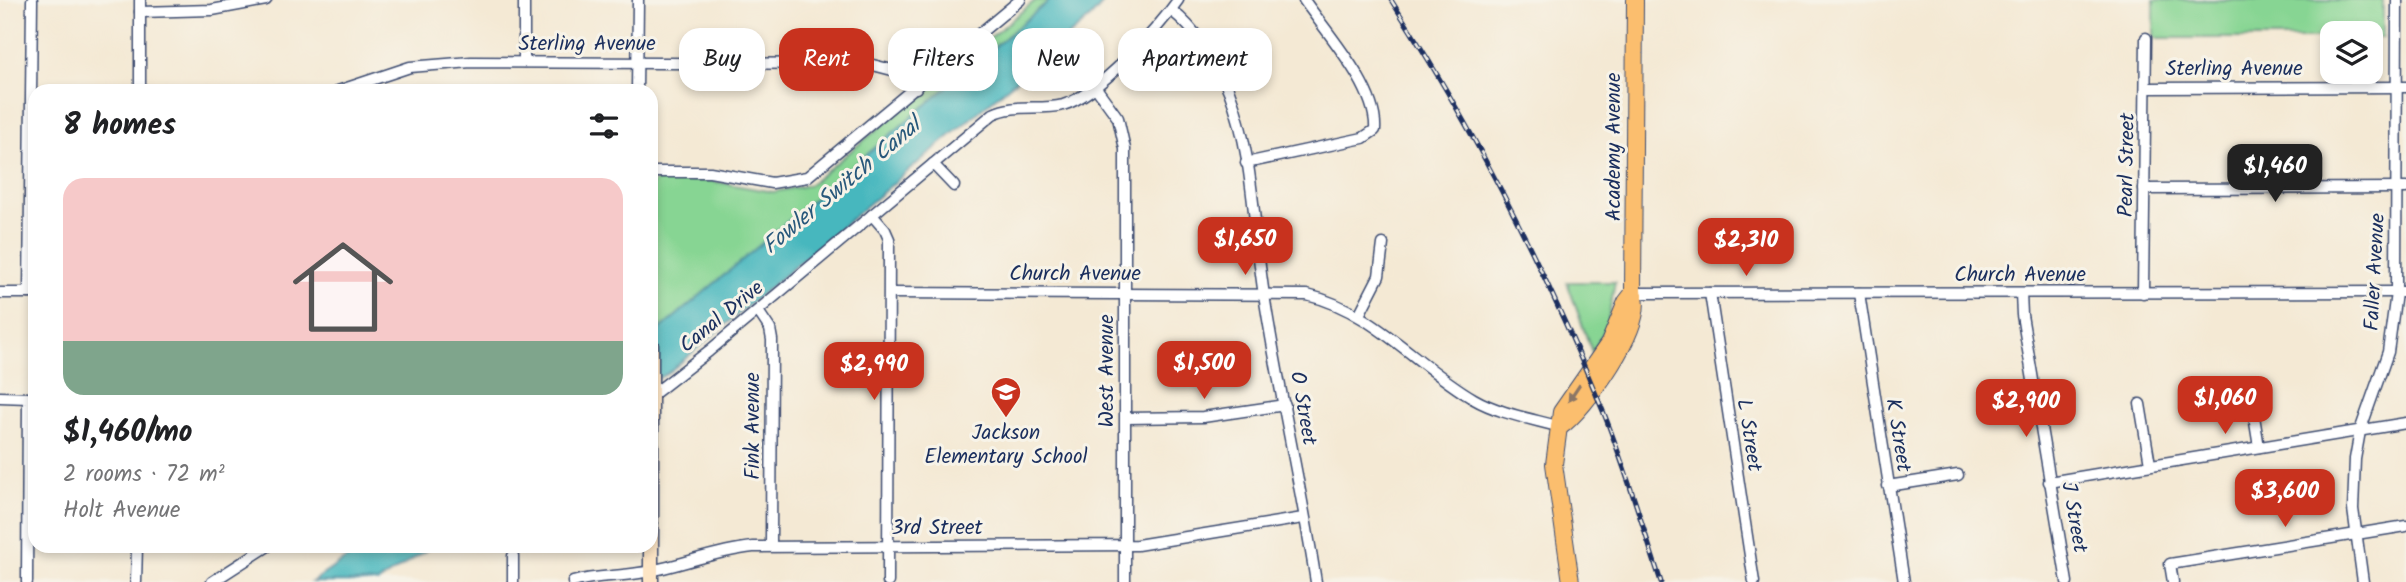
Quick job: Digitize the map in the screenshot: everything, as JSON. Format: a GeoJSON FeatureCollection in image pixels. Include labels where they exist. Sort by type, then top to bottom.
{"type":"FeatureCollection","features":[{"type":"Feature","properties":{"kind":"main road","name":"Academy Avenue"},"geometry":{"type":"LineString","coordinates":[[1560,428],[1576,415],[1621,348],[1636,311],[1633,293],[1634,0]]}},
{"type":"Feature","properties":{"kind":"main road"},"geometry":{"type":"LineString","coordinates":[[1560,428],[1555,442],[1554,464],[1571,582]]}},
{"type":"Feature","properties":{"kind":"street"},"geometry":{"type":"LineString","coordinates":[[32,0],[32,84]]}},
{"type":"Feature","properties":{"kind":"street"},"geometry":{"type":"LineString","coordinates":[[140,84],[140,6],[212,10],[266,0]]}},
{"type":"Feature","properties":{"kind":"street"},"geometry":{"type":"LineString","coordinates":[[524,0],[524,62]]}},
{"type":"Feature","properties":{"kind":"street"},"geometry":{"type":"LineString","coordinates":[[637,84],[638,0]]}},
{"type":"Feature","properties":{"kind":"street"},"geometry":{"type":"LineString","coordinates":[[987,28],[1020,0]]}},
{"type":"Feature","properties":{"kind":"street"},"geometry":{"type":"LineString","coordinates":[[1246,163],[1363,138],[1375,130],[1372,109],[1362,85],[1304,0]]}},
{"type":"Feature","properties":{"kind":"street","name":"Faller Avenue"},"geometry":{"type":"LineString","coordinates":[[2363,582],[2355,534],[2353,484],[2360,431],[2388,352],[2401,293],[2401,88],[2397,0]]}},
{"type":"Feature","properties":{"kind":"street","name":"O Street"},"geometry":{"type":"LineString","coordinates":[[1175,5],[1222,77],[1234,107],[1246,163],[1264,293],[1316,582]]}},
{"type":"Feature","properties":{"kind":"street","name":"Canal Drive"},"geometry":{"type":"LineString","coordinates":[[1104,77],[1145,43],[1175,5]]}},
{"type":"Feature","properties":{"kind":"street","name":"Pearl Street"},"geometry":{"type":"LineString","coordinates":[[2143,293],[2146,38]]}},
{"type":"Feature","properties":{"kind":"street","name":"Sterling Avenue"},"geometry":{"type":"LineString","coordinates":[[359,84],[410,67],[452,62],[869,64],[888,69]]}},
{"type":"Feature","properties":{"kind":"street","name":"Sterling Avenue"},"geometry":{"type":"LineString","coordinates":[[2146,88],[2401,88]]}},
{"type":"Feature","properties":{"kind":"street"},"geometry":{"type":"LineString","coordinates":[[658,172],[710,172],[772,183],[807,177],[912,91]]}},
{"type":"Feature","properties":{"kind":"street","name":"Canal Drive"},"geometry":{"type":"LineString","coordinates":[[658,390],[758,311],[933,164],[1004,109],[1059,106],[1086,91]]}},
{"type":"Feature","properties":{"kind":"street","name":"West Avenue"},"geometry":{"type":"LineString","coordinates":[[1099,91],[1110,104],[1124,133],[1125,582]]}},
{"type":"Feature","properties":{"kind":"street"},"geometry":{"type":"LineString","coordinates":[[933,164],[954,186]]}},
{"type":"Feature","properties":{"kind":"street"},"geometry":{"type":"LineString","coordinates":[[2144,188],[2401,188]]}},
{"type":"Feature","properties":{"kind":"street"},"geometry":{"type":"LineString","coordinates":[[872,215],[888,234],[888,582]]}},
{"type":"Feature","properties":{"kind":"street"},"geometry":{"type":"LineString","coordinates":[[1359,315],[1379,276],[1383,244]]}},
{"type":"Feature","properties":{"kind":"street"},"geometry":{"type":"LineString","coordinates":[[0,293],[28,293]]}},
{"type":"Feature","properties":{"kind":"street","name":"Church Avenue"},"geometry":{"type":"LineString","coordinates":[[890,293],[1264,293],[1324,299],[1359,315],[1475,400],[1560,428]]}},
{"type":"Feature","properties":{"kind":"street","name":"Church Avenue"},"geometry":{"type":"LineString","coordinates":[[1633,293],[2401,293]]}},
{"type":"Feature","properties":{"kind":"street","name":"L Street"},"geometry":{"type":"LineString","coordinates":[[1710,293],[1754,582]]}},
{"type":"Feature","properties":{"kind":"street","name":"K Street"},"geometry":{"type":"LineString","coordinates":[[1860,293],[1904,582]]}},
{"type":"Feature","properties":{"kind":"street","name":"J Street"},"geometry":{"type":"LineString","coordinates":[[2021,293],[2067,582]]}},
{"type":"Feature","properties":{"kind":"street","name":"Fink Avenue"},"geometry":{"type":"LineString","coordinates":[[758,311],[770,329],[772,340],[771,546]]}},
{"type":"Feature","properties":{"kind":"street"},"geometry":{"type":"LineString","coordinates":[[0,397],[28,398],[27,582]]}},
{"type":"Feature","properties":{"kind":"street"},"geometry":{"type":"LineString","coordinates":[[2140,404],[2150,464]]}},
{"type":"Feature","properties":{"kind":"street"},"geometry":{"type":"LineString","coordinates":[[2252,404],[2259,447]]}},
{"type":"Feature","properties":{"kind":"street"},"geometry":{"type":"LineString","coordinates":[[1126,418],[1203,417],[1285,405]]}},
{"type":"Feature","properties":{"kind":"street"},"geometry":{"type":"LineString","coordinates":[[2049,482],[2406,424]]}},
{"type":"Feature","properties":{"kind":"street"},"geometry":{"type":"LineString","coordinates":[[1888,486],[1958,475]]}},
{"type":"Feature","properties":{"kind":"street","name":"3rd Street"},"geometry":{"type":"LineString","coordinates":[[573,582],[597,576],[651,576],[730,549],[771,546],[1126,545],[1303,518]]}},
{"type":"Feature","properties":{"kind":"street"},"geometry":{"type":"LineString","coordinates":[[2172,582],[2170,564],[2406,526]]}},
{"type":"Feature","properties":{"kind":"street"},"geometry":{"type":"LineString","coordinates":[[136,553],[136,582]]}},
{"type":"Feature","properties":{"kind":"street"},"geometry":{"type":"LineString","coordinates":[[212,582],[257,553]]}},
{"type":"Feature","properties":{"kind":"street"},"geometry":{"type":"LineString","coordinates":[[651,553],[651,576]]}},
{"type":"Feature","properties":{"kind":"street"},"geometry":{"type":"LineString","coordinates":[[513,556],[513,582]]}},
{"type":"Feature","properties":{"kind":"green space"},"geometry":{"type":"Polygon","coordinates":[[[1036,0],[1050,0],[1017,28],[1012,28],[1012,32],[998,44],[998,31],[1036,0]]]}},
{"type":"Feature","properties":{"kind":"green space"},"geometry":{"type":"Polygon","coordinates":[[[2154,0],[2383,0],[2383,21],[2320,21],[2320,38],[2154,38],[2154,0]]]}},
{"type":"Feature","properties":{"kind":"green space"},"geometry":{"type":"Polygon","coordinates":[[[924,91],[942,91],[660,330],[658,180],[712,181],[773,192],[809,185],[924,91]]]}},
{"type":"Feature","properties":{"kind":"green space"},"geometry":{"type":"Polygon","coordinates":[[[1567,282],[1615,282],[1607,325],[1592,352],[1567,282]]]}},
{"type":"Feature","properties":{"kind":"water"},"geometry":{"type":"Polygon","coordinates":[[[1050,0],[1106,0],[1078,28],[1017,28],[1050,0]]]}},
{"type":"Feature","properties":{"kind":"water","name":"Fowler Switch Canal"},"geometry":{"type":"Polygon","coordinates":[[[1012,32],[1012,84],[667,374],[658,378],[658,331],[942,91],[998,91],[998,44],[1012,32]]]}},
{"type":"Feature","properties":{"kind":"water"},"geometry":{"type":"Polygon","coordinates":[[[355,553],[422,553],[378,582],[312,582],[355,553]]]}},
{"type":"Feature","properties":{"kind":"railway"},"geometry":{"type":"LineString","coordinates":[[1391,0],[1479,149],[1557,304],[1611,432],[1661,582]]}},
{"type":"Feature","properties":{"kind":"place","name":"Jackson Elementary School"},"geometry":{"type":"Point","coordinates":[1006,419]}}]}
